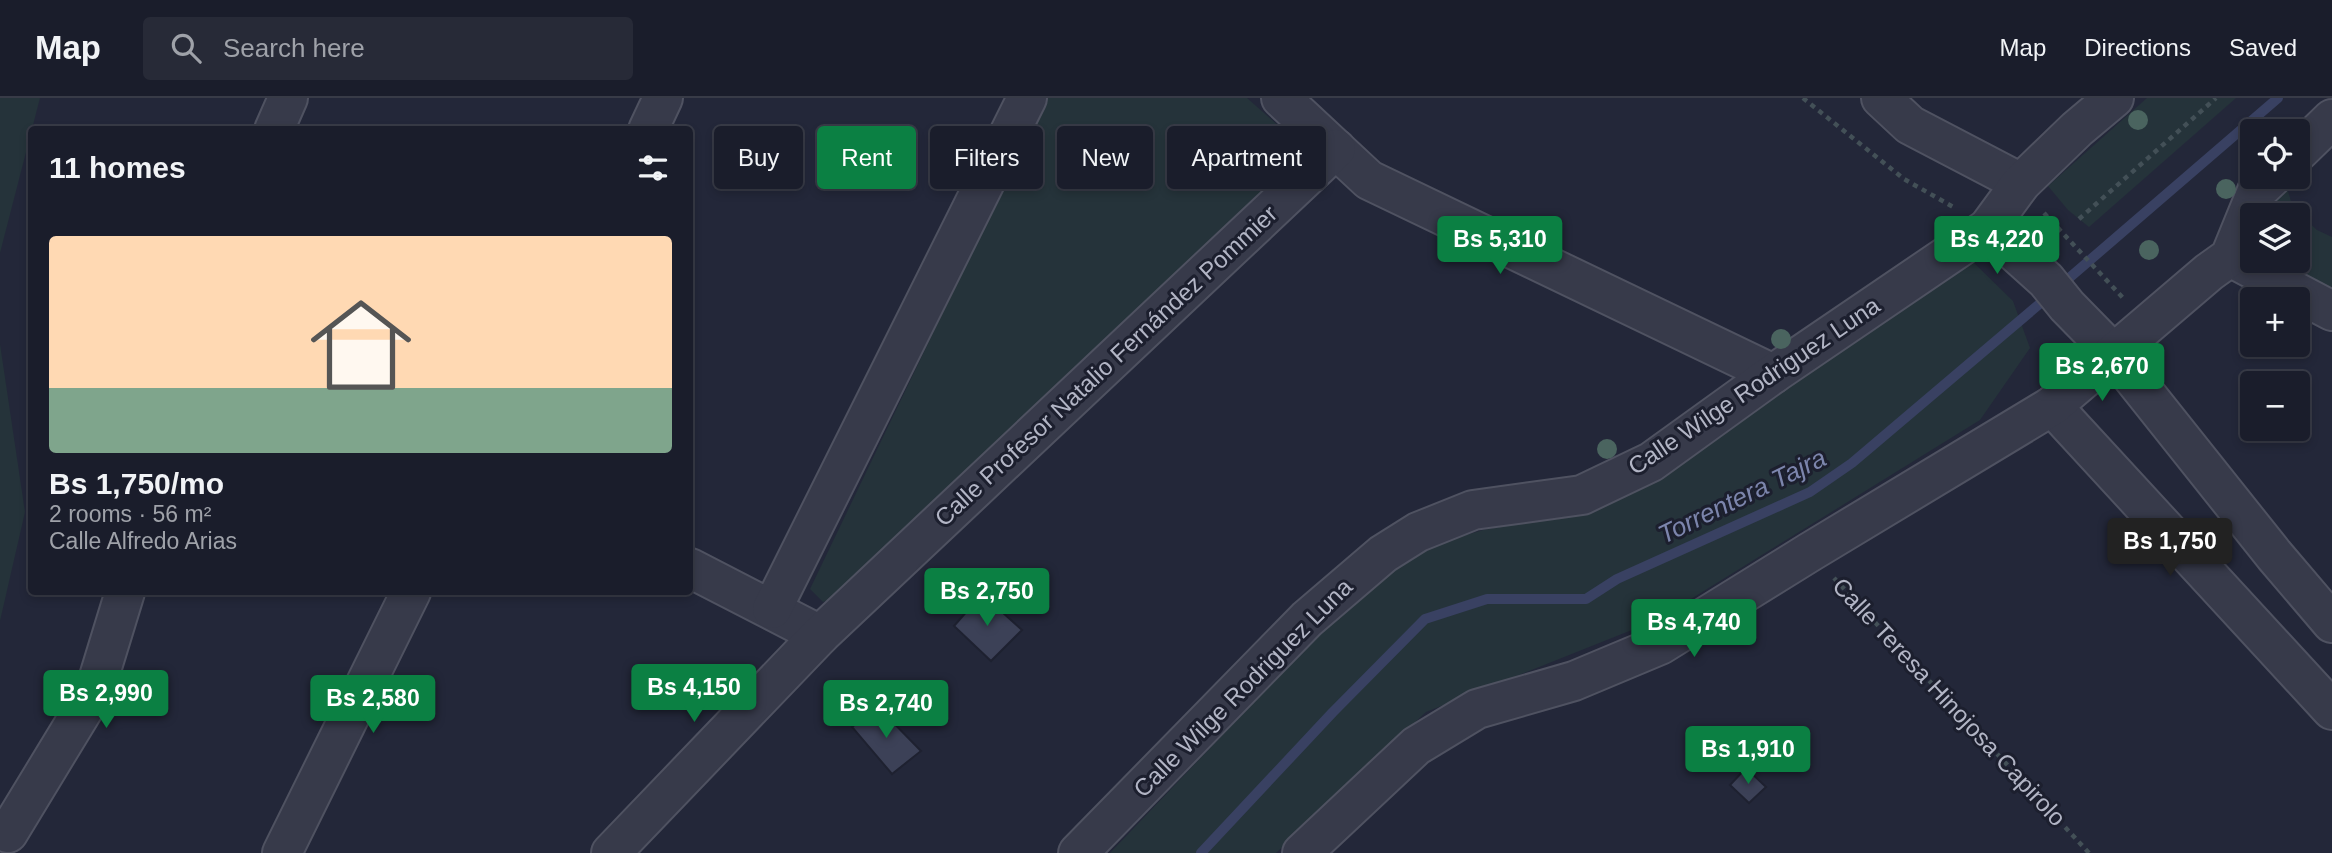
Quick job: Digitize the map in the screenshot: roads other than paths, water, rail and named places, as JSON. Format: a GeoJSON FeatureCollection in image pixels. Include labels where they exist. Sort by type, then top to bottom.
{"type":"FeatureCollection","features":[{"type":"Feature","properties":{"kind":"street"},"geometry":{"type":"LineString","coordinates":[[276,126],[288,98]]}},
{"type":"Feature","properties":{"kind":"street"},"geometry":{"type":"LineString","coordinates":[[650,126],[663,98]]}},
{"type":"Feature","properties":{"kind":"street"},"geometry":{"type":"LineString","coordinates":[[772,609],[1027,98]]}},
{"type":"Feature","properties":{"kind":"street"},"geometry":{"type":"LineString","coordinates":[[1281,98],[1368,180],[1773,374]]}},
{"type":"Feature","properties":{"kind":"street"},"geometry":{"type":"LineString","coordinates":[[1881,98],[1910,125],[2021,183]]}},
{"type":"Feature","properties":{"kind":"street","name":"Calle Wilge Rodriguez Luna"},"geometry":{"type":"LineString","coordinates":[[1078,853],[1307,619],[1383,554],[1418,532],[1473,510],[1582,495],[1651,462],[1773,374],[1988,228],[2021,183],[2114,98]]}},
{"type":"Feature","properties":{"kind":"street"},"geometry":{"type":"LineString","coordinates":[[2310,140],[2332,119]]}},
{"type":"Feature","properties":{"kind":"street","name":"Calle Profesor Natalio Fernández Pommier"},"geometry":{"type":"LineString","coordinates":[[611,853],[820,635],[1336,149]]}},
{"type":"Feature","properties":{"kind":"street"},"geometry":{"type":"LineString","coordinates":[[1302,853],[1416,746],[1477,709],[1574,681],[1660,645],[2052,406],[2230,257],[2259,189]]}},
{"type":"Feature","properties":{"kind":"street"},"geometry":{"type":"LineString","coordinates":[[1988,228],[2057,293],[2124,346],[2274,555],[2332,623]]}},
{"type":"Feature","properties":{"kind":"street"},"geometry":{"type":"LineString","coordinates":[[2230,257],[2332,311]]}},
{"type":"Feature","properties":{"kind":"street"},"geometry":{"type":"LineString","coordinates":[[2052,406],[2332,709]]}},
{"type":"Feature","properties":{"kind":"street"},"geometry":{"type":"LineString","coordinates":[[693,570],[820,635]]}},
{"type":"Feature","properties":{"kind":"street"},"geometry":{"type":"LineString","coordinates":[[8,833],[95,690],[124,595]]}},
{"type":"Feature","properties":{"kind":"street"},"geometry":{"type":"LineString","coordinates":[[282,853],[410,595]]}},
{"type":"Feature","properties":{"kind":"waterway","name":"Torrentera Tajra"},"geometry":{"type":"LineString","coordinates":[[2061,285],[2278,98]]}},
{"type":"Feature","properties":{"kind":"waterway","name":"Torrentera Tajra"},"geometry":{"type":"LineString","coordinates":[[1201,853],[1333,712],[1425,619],[1487,599],[1586,599],[1617,579],[1810,492],[1852,463],[2050,295]]}}]}
